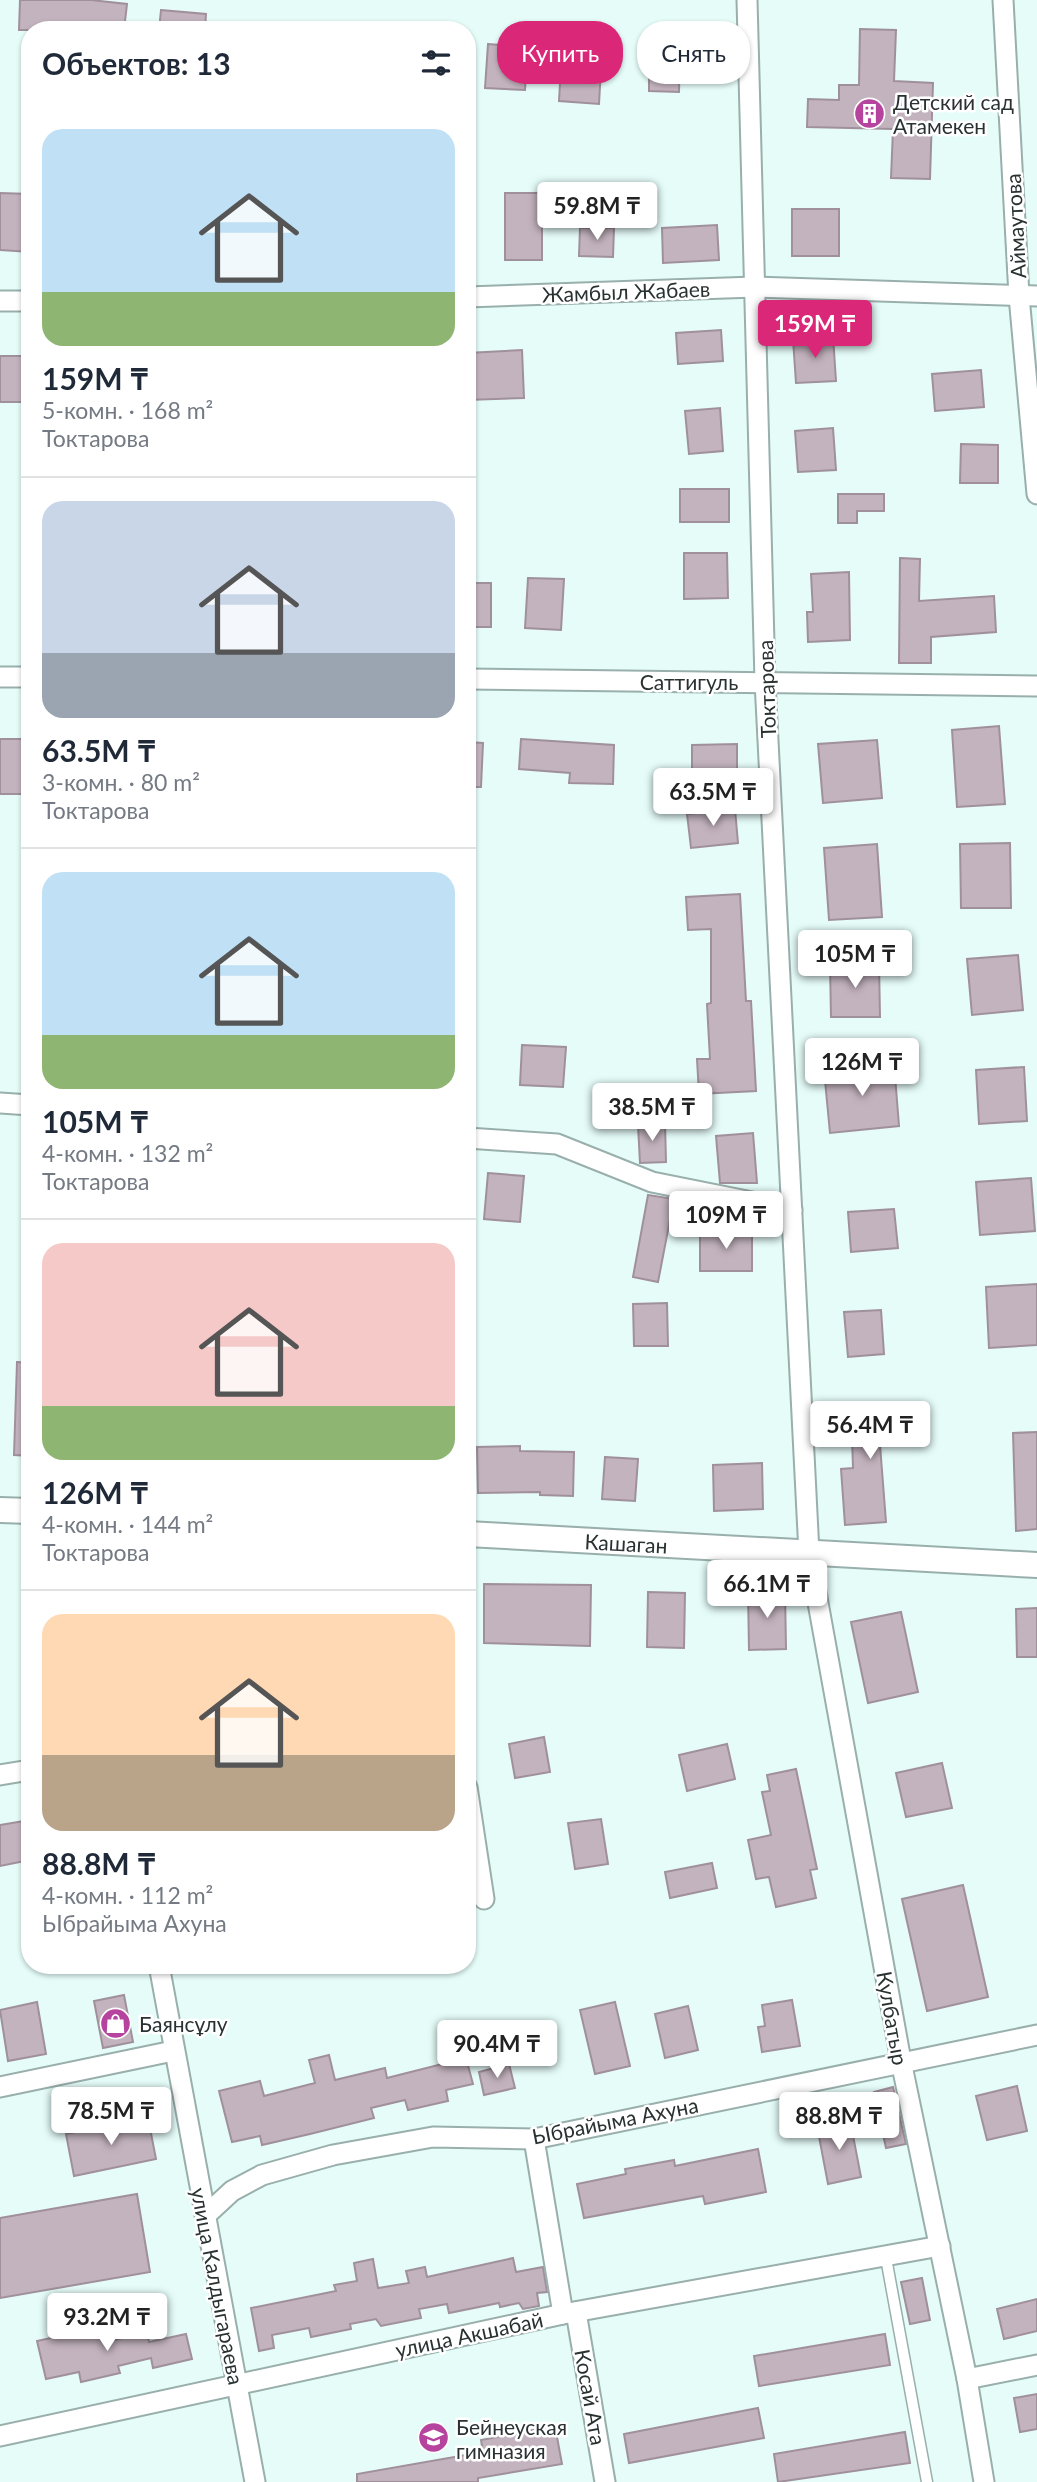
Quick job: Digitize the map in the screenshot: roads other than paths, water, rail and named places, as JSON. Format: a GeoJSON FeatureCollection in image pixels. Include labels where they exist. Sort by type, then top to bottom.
{"type":"FeatureCollection","features":[{"type":"Feature","properties":{"kind":"street","name":"Токтарова"},"geometry":{"type":"LineString","coordinates":[[747,0],[765,681],[810,1553]]}},
{"type":"Feature","properties":{"kind":"street","name":"Аймаутова"},"geometry":{"type":"LineString","coordinates":[[1003,0],[1028,296],[1037,494]]}},
{"type":"Feature","properties":{"kind":"street","name":"Жамбыл Жабаев"},"geometry":{"type":"LineString","coordinates":[[476,297],[755,287],[1028,296]]}},
{"type":"Feature","properties":{"kind":"street"},"geometry":{"type":"LineString","coordinates":[[0,301],[21,301]]}},
{"type":"Feature","properties":{"kind":"street"},"geometry":{"type":"LineString","coordinates":[[0,677],[21,677]]}},
{"type":"Feature","properties":{"kind":"street","name":"Саттигуль"},"geometry":{"type":"LineString","coordinates":[[476,680],[765,681],[1037,686]]}},
{"type":"Feature","properties":{"kind":"street"},"geometry":{"type":"LineString","coordinates":[[0,1103],[21,1104]]}},
{"type":"Feature","properties":{"kind":"street"},"geometry":{"type":"LineString","coordinates":[[476,1139],[557,1144],[652,1182],[792,1210]]}},
{"type":"Feature","properties":{"kind":"street"},"geometry":{"type":"LineString","coordinates":[[0,1510],[21,1511]]}},
{"type":"Feature","properties":{"kind":"street","name":"Кашаган"},"geometry":{"type":"LineString","coordinates":[[476,1534],[1037,1565]]}},
{"type":"Feature","properties":{"kind":"street","name":"Кулбатыр"},"geometry":{"type":"LineString","coordinates":[[810,1553],[901,2061],[967,2379],[984,2482]]}},
{"type":"Feature","properties":{"kind":"street"},"geometry":{"type":"LineString","coordinates":[[0,1774],[21,1771]]}},
{"type":"Feature","properties":{"kind":"street"},"geometry":{"type":"LineString","coordinates":[[476,1846],[484,1899]]}},
{"type":"Feature","properties":{"kind":"street","name":"улица Калдыгараева"},"geometry":{"type":"LineString","coordinates":[[160,1974],[255,2482]]}},
{"type":"Feature","properties":{"kind":"street","name":"Ыбрайыма Ахуна"},"geometry":{"type":"LineString","coordinates":[[205,2216],[232,2190],[262,2175],[334,2155],[433,2137],[534,2139],[1037,2035]]}},
{"type":"Feature","properties":{"kind":"street"},"geometry":{"type":"LineString","coordinates":[[0,2087],[173,2051]]}},
{"type":"Feature","properties":{"kind":"street","name":"Косай Ата"},"geometry":{"type":"LineString","coordinates":[[534,2139],[605,2482]]}},
{"type":"Feature","properties":{"kind":"street","name":"улица Акшабай"},"geometry":{"type":"LineString","coordinates":[[0,2436],[569,2313],[886,2258],[940,2246]]}},
{"type":"Feature","properties":{"kind":"street"},"geometry":{"type":"LineString","coordinates":[[967,2379],[1037,2365]]}},
{"type":"Feature","properties":{"kind":"lane"},"geometry":{"type":"LineString","coordinates":[[886,2258],[927,2482]]}},
{"type":"Feature","properties":{"kind":"place","name":"Детский сад Атамекен"},"geometry":{"type":"Point","coordinates":[870,113]}},
{"type":"Feature","properties":{"kind":"place","name":"Баянсұлу"},"geometry":{"type":"Point","coordinates":[116,2023]}},
{"type":"Feature","properties":{"kind":"place","name":"Бейнеуская гимназия"},"geometry":{"type":"Point","coordinates":[433,2438]}}]}
